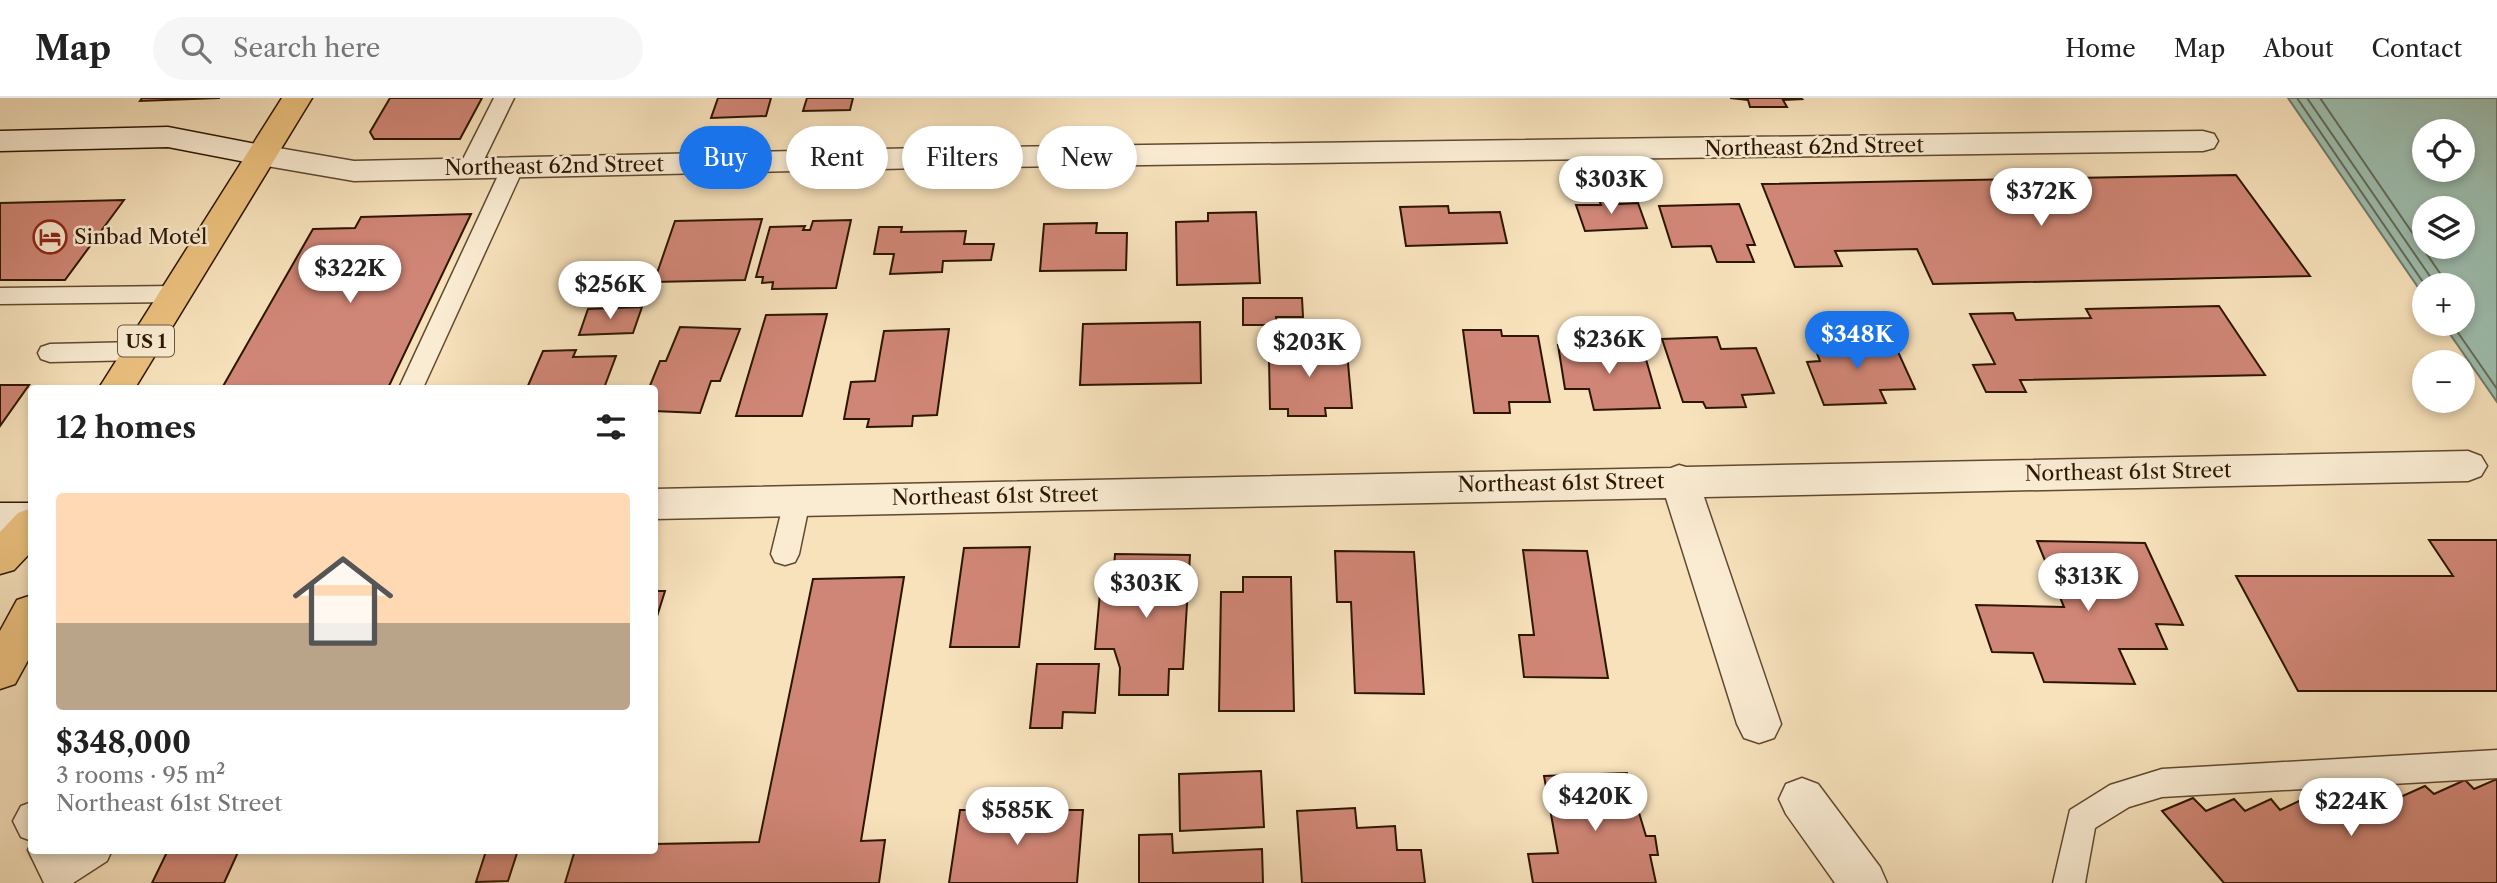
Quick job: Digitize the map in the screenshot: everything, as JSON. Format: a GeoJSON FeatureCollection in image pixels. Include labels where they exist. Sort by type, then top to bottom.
{"type":"FeatureCollection","features":[{"type":"Feature","properties":{"kind":"main road","name":"US 1"},"geometry":{"type":"LineString","coordinates":[[119,385],[297,98]]}},
{"type":"Feature","properties":{"kind":"main road"},"geometry":{"type":"LineString","coordinates":[[0,558],[28,528]]}},
{"type":"Feature","properties":{"kind":"street","name":"Northeast 62nd Street"},"geometry":{"type":"LineString","coordinates":[[0,141],[168,137],[354,171],[910,158],[2203,141]]}},
{"type":"Feature","properties":{"kind":"street","name":"Northeast 61st Street"},"geometry":{"type":"LineString","coordinates":[[658,504],[1678,480],[2468,466]]}},
{"type":"Feature","properties":{"kind":"street"},"geometry":{"type":"LineString","coordinates":[[1678,480],[1759,724]]}},
{"type":"Feature","properties":{"kind":"street"},"geometry":{"type":"LineString","coordinates":[[0,520],[28,519]]}},
{"type":"Feature","properties":{"kind":"street"},"geometry":{"type":"LineString","coordinates":[[1802,799],[1863,883]]}},
{"type":"Feature","properties":{"kind":"lane"},"geometry":{"type":"LineString","coordinates":[[469,169],[504,98]]}},
{"type":"Feature","properties":{"kind":"lane"},"geometry":{"type":"LineString","coordinates":[[412,385],[513,167]]}},
{"type":"Feature","properties":{"kind":"lane"},"geometry":{"type":"LineString","coordinates":[[0,296],[175,294]]}},
{"type":"Feature","properties":{"kind":"lane"},"geometry":{"type":"LineString","coordinates":[[50,353],[140,351]]}},
{"type":"Feature","properties":{"kind":"lane"},"geometry":{"type":"LineString","coordinates":[[785,554],[797,501]]}},
{"type":"Feature","properties":{"kind":"lane"},"geometry":{"type":"LineString","coordinates":[[2069,883],[2081,820],[2121,795],[2162,783],[2497,764]]}},
{"type":"Feature","properties":{"kind":"lane"},"geometry":{"type":"LineString","coordinates":[[56,865],[85,854]]}},
{"type":"Feature","properties":{"kind":"water"},"geometry":{"type":"Polygon","coordinates":[[[2288,98],[2497,98],[2497,402],[2475,370],[2475,350],[2461,350],[2451,336],[2475,336],[2475,273],[2412,273],[2412,279],[2288,98]]]}},
{"type":"Feature","properties":{"kind":"building"},"geometry":{"type":"Polygon","coordinates":[[[142,98],[220,98],[140,101],[142,98]]]}},
{"type":"Feature","properties":{"kind":"building"},"geometry":{"type":"Polygon","coordinates":[[[390,98],[482,98],[460,139],[374,139],[370,132],[390,98]]]}},
{"type":"Feature","properties":{"kind":"building"},"geometry":{"type":"Polygon","coordinates":[[[718,98],[771,98],[766,116],[711,118],[718,98]]]}},
{"type":"Feature","properties":{"kind":"building"},"geometry":{"type":"Polygon","coordinates":[[[807,98],[853,98],[850,110],[803,111],[807,98]]]}},
{"type":"Feature","properties":{"kind":"building"},"geometry":{"type":"Polygon","coordinates":[[[1730,98],[1802,99],[1783,100],[1787,107],[1750,107],[1748,100],[1730,98]]]}},
{"type":"Feature","properties":{"kind":"building"},"geometry":{"type":"Polygon","coordinates":[[[2236,175],[2310,276],[1933,284],[1917,249],[1835,251],[1842,266],[1795,267],[1762,184],[2236,175]]]}},
{"type":"Feature","properties":{"kind":"building"},"geometry":{"type":"Polygon","coordinates":[[[1598,197],[1616,197],[1619,204],[1638,203],[1647,228],[1585,231],[1576,205],[1601,205],[1598,197]]]}},
{"type":"Feature","properties":{"kind":"building","name":"Sinbad Motel"},"geometry":{"type":"Polygon","coordinates":[[[124,200],[65,280],[0,280],[0,203],[124,200]]]}},
{"type":"Feature","properties":{"kind":"building"},"geometry":{"type":"Polygon","coordinates":[[[1739,204],[1755,245],[1747,245],[1754,262],[1717,262],[1711,246],[1672,247],[1659,206],[1739,204]]]}},
{"type":"Feature","properties":{"kind":"building"},"geometry":{"type":"Polygon","coordinates":[[[1448,206],[1449,213],[1500,212],[1507,243],[1406,246],[1400,207],[1448,206]]]}},
{"type":"Feature","properties":{"kind":"building"},"geometry":{"type":"Polygon","coordinates":[[[1256,212],[1260,283],[1177,285],[1176,222],[1208,221],[1208,213],[1256,212]]]}},
{"type":"Feature","properties":{"kind":"building"},"geometry":{"type":"Polygon","coordinates":[[[471,214],[389,385],[224,385],[313,229],[355,228],[361,217],[471,214]]]}},
{"type":"Feature","properties":{"kind":"building"},"geometry":{"type":"Polygon","coordinates":[[[762,219],[745,280],[654,282],[675,221],[762,219]]]}},
{"type":"Feature","properties":{"kind":"building"},"geometry":{"type":"Polygon","coordinates":[[[851,220],[836,288],[772,289],[773,282],[762,283],[763,277],[756,277],[770,227],[805,226],[803,230],[810,230],[813,221],[851,220]]]}},
{"type":"Feature","properties":{"kind":"building"},"geometry":{"type":"Polygon","coordinates":[[[1097,223],[1096,233],[1127,233],[1126,270],[1040,271],[1044,224],[1097,223]]]}},
{"type":"Feature","properties":{"kind":"building"},"geometry":{"type":"Polygon","coordinates":[[[879,227],[902,227],[901,232],[966,231],[964,244],[994,244],[991,260],[943,261],[942,272],[890,274],[894,254],[874,254],[879,227]]]}},
{"type":"Feature","properties":{"kind":"building"},"geometry":{"type":"Polygon","coordinates":[[[1243,298],[1302,298],[1303,317],[1276,317],[1277,325],[1243,325],[1243,298]]]}},
{"type":"Feature","properties":{"kind":"building"},"geometry":{"type":"Polygon","coordinates":[[[2219,306],[2265,375],[2020,380],[2026,392],[1986,392],[1973,365],[1995,364],[1970,314],[2013,313],[2016,320],[2091,318],[2086,309],[2219,306]]]}},
{"type":"Feature","properties":{"kind":"building"},"geometry":{"type":"Polygon","coordinates":[[[642,307],[633,333],[579,335],[588,309],[642,307]]]}},
{"type":"Feature","properties":{"kind":"building"},"geometry":{"type":"Polygon","coordinates":[[[827,314],[802,416],[736,416],[766,315],[827,314]]]}},
{"type":"Feature","properties":{"kind":"building"},"geometry":{"type":"Polygon","coordinates":[[[1200,322],[1201,383],[1080,385],[1083,324],[1200,322]]]}},
{"type":"Feature","properties":{"kind":"building"},"geometry":{"type":"Polygon","coordinates":[[[680,327],[740,329],[720,381],[711,381],[700,413],[658,411],[658,385],[650,385],[660,361],[666,361],[680,327]]]}},
{"type":"Feature","properties":{"kind":"building"},"geometry":{"type":"Polygon","coordinates":[[[949,329],[937,415],[913,416],[912,426],[867,427],[869,419],[844,419],[851,382],[875,381],[884,331],[949,329]]]}},
{"type":"Feature","properties":{"kind":"building"},"geometry":{"type":"Polygon","coordinates":[[[1463,330],[1501,330],[1502,336],[1538,336],[1550,402],[1509,402],[1510,413],[1474,413],[1463,330]]]}},
{"type":"Feature","properties":{"kind":"building"},"geometry":{"type":"Polygon","coordinates":[[[1851,333],[1856,344],[1894,343],[1915,389],[1880,390],[1886,403],[1824,405],[1807,362],[1820,361],[1814,346],[1822,346],[1817,334],[1851,333]]]}},
{"type":"Feature","properties":{"kind":"building"},"geometry":{"type":"Polygon","coordinates":[[[1317,336],[1319,352],[1347,352],[1352,408],[1325,408],[1326,416],[1288,416],[1288,409],[1270,409],[1269,360],[1284,360],[1283,337],[1317,336]]]}},
{"type":"Feature","properties":{"kind":"building"},"geometry":{"type":"Polygon","coordinates":[[[1717,337],[1721,349],[1756,348],[1774,393],[1742,395],[1746,407],[1706,408],[1703,402],[1683,402],[1662,339],[1717,337]]]}},
{"type":"Feature","properties":{"kind":"building"},"geometry":{"type":"Polygon","coordinates":[[[1607,344],[1608,349],[1643,349],[1660,408],[1594,410],[1589,389],[1565,389],[1558,345],[1607,344]]]}},
{"type":"Feature","properties":{"kind":"building"},"geometry":{"type":"Polygon","coordinates":[[[576,350],[573,357],[616,356],[605,385],[528,385],[543,351],[576,350]]]}},
{"type":"Feature","properties":{"kind":"building"},"geometry":{"type":"Polygon","coordinates":[[[0,385],[28,385],[28,386],[0,426],[0,385]]]}},
{"type":"Feature","properties":{"kind":"building"},"geometry":{"type":"Polygon","coordinates":[[[2429,540],[2497,540],[2497,691],[2298,691],[2236,576],[2453,576],[2429,540]]]}},
{"type":"Feature","properties":{"kind":"building"},"geometry":{"type":"Polygon","coordinates":[[[2037,541],[2145,543],[2183,625],[2156,624],[2167,649],[2119,649],[2135,684],[2044,682],[2033,653],[1992,652],[1976,605],[2064,607],[2037,541]]]}},
{"type":"Feature","properties":{"kind":"building"},"geometry":{"type":"Polygon","coordinates":[[[1030,547],[1019,647],[950,647],[964,548],[1030,547]]]}},
{"type":"Feature","properties":{"kind":"building"},"geometry":{"type":"Polygon","coordinates":[[[1523,550],[1587,551],[1608,678],[1524,677],[1519,635],[1534,635],[1523,550]]]}},
{"type":"Feature","properties":{"kind":"building"},"geometry":{"type":"Polygon","coordinates":[[[1335,551],[1414,552],[1424,694],[1355,693],[1351,602],[1337,602],[1335,551]]]}},
{"type":"Feature","properties":{"kind":"building"},"geometry":{"type":"Polygon","coordinates":[[[1115,554],[1190,555],[1183,669],[1169,669],[1168,695],[1119,695],[1120,668],[1114,649],[1095,649],[1100,593],[1112,593],[1115,554]]]}},
{"type":"Feature","properties":{"kind":"building"},"geometry":{"type":"Polygon","coordinates":[[[904,577],[861,841],[885,840],[879,883],[565,883],[574,854],[658,854],[658,844],[759,842],[813,579],[904,577]]]}},
{"type":"Feature","properties":{"kind":"building"},"geometry":{"type":"Polygon","coordinates":[[[1243,577],[1291,577],[1294,711],[1219,711],[1221,592],[1243,592],[1243,577]]]}},
{"type":"Feature","properties":{"kind":"building"},"geometry":{"type":"Polygon","coordinates":[[[658,591],[665,591],[658,613],[658,591]]]}},
{"type":"Feature","properties":{"kind":"building"},"geometry":{"type":"Polygon","coordinates":[[[1037,664],[1099,664],[1095,713],[1063,712],[1062,728],[1030,728],[1037,664]]]}},
{"type":"Feature","properties":{"kind":"building"},"geometry":{"type":"Polygon","coordinates":[[[1261,771],[1264,827],[1180,831],[1179,774],[1261,771]]]}},
{"type":"Feature","properties":{"kind":"building"},"geometry":{"type":"Polygon","coordinates":[[[1627,773],[1646,836],[1655,836],[1658,855],[1650,855],[1656,883],[1533,883],[1528,854],[1558,853],[1544,776],[1627,773]]]}},
{"type":"Feature","properties":{"kind":"building"},"geometry":{"type":"Polygon","coordinates":[[[2497,779],[2497,883],[2224,883],[2162,811],[2193,798],[2206,811],[2234,799],[2245,811],[2271,799],[2280,810],[2310,796],[2318,805],[2345,792],[2356,803],[2385,788],[2396,799],[2425,786],[2434,794],[2465,780],[2474,789],[2497,779]]]}},
{"type":"Feature","properties":{"kind":"building"},"geometry":{"type":"Polygon","coordinates":[[[1355,808],[1357,828],[1395,826],[1397,850],[1421,850],[1425,883],[1302,883],[1297,811],[1355,808]]]}},
{"type":"Feature","properties":{"kind":"building"},"geometry":{"type":"Polygon","coordinates":[[[960,810],[1083,810],[1077,883],[949,883],[960,810]]]}},
{"type":"Feature","properties":{"kind":"building"},"geometry":{"type":"Polygon","coordinates":[[[1172,834],[1173,853],[1262,849],[1263,883],[1139,883],[1139,835],[1172,834]]]}},
{"type":"Feature","properties":{"kind":"building"},"geometry":{"type":"Polygon","coordinates":[[[166,854],[237,854],[224,883],[152,883],[166,854]]]}},
{"type":"Feature","properties":{"kind":"building"},"geometry":{"type":"Polygon","coordinates":[[[485,854],[517,854],[508,881],[476,882],[485,854]]]}},
{"type":"Feature","properties":{"kind":"place","name":"Sinbad Motel"},"geometry":{"type":"Point","coordinates":[50,237]}}]}
